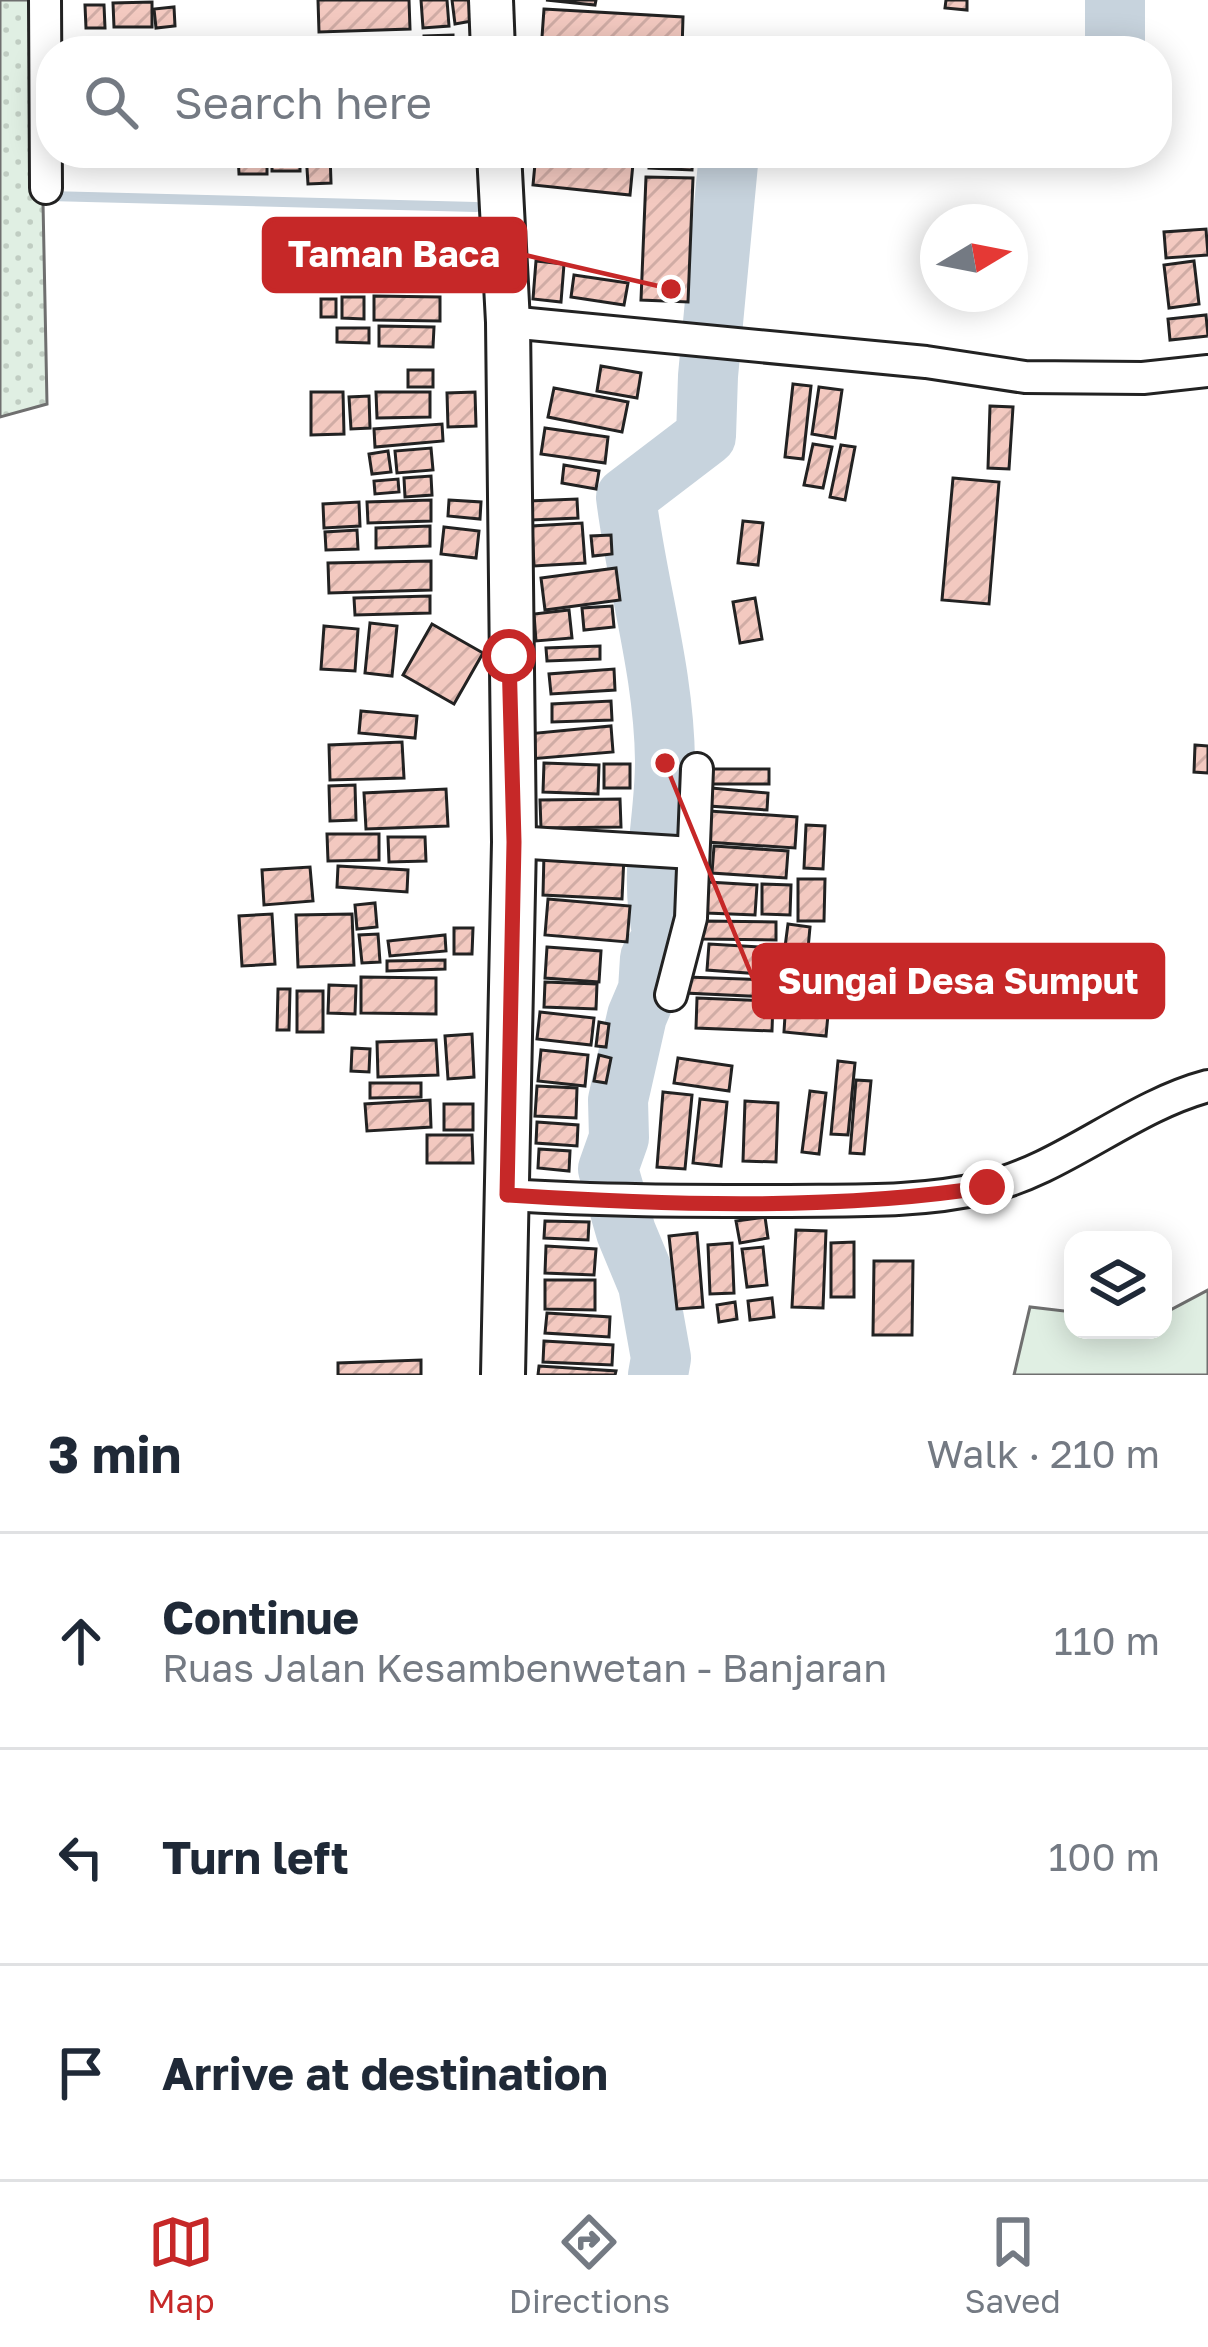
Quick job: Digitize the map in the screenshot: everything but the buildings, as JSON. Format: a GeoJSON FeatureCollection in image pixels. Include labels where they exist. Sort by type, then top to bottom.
{"type":"FeatureCollection","features":[{"type":"Feature","properties":{"kind":"main road"},"geometry":{"type":"LineString","coordinates":[[490,0],[492,36]]}},
{"type":"Feature","properties":{"kind":"main road"},"geometry":{"type":"LineString","coordinates":[[500,168],[508,322],[514,842],[503,1375]]}},
{"type":"Feature","properties":{"kind":"street"},"geometry":{"type":"LineString","coordinates":[[45,0],[45,36]]}},
{"type":"Feature","properties":{"kind":"street"},"geometry":{"type":"LineString","coordinates":[[46,168],[46,188]]}},
{"type":"Feature","properties":{"kind":"street"},"geometry":{"type":"LineString","coordinates":[[508,322],[926,362],[1025,377],[1143,378],[1208,371]]}},
{"type":"Feature","properties":{"kind":"street"},"geometry":{"type":"LineString","coordinates":[[671,995],[691,918],[674,851],[697,769]]}},
{"type":"Feature","properties":{"kind":"street"},"geometry":{"type":"LineString","coordinates":[[514,842],[674,851]]}},
{"type":"Feature","properties":{"kind":"street"},"geometry":{"type":"LineString","coordinates":[[507,1195],[615,1201],[874,1200],[987,1187],[1180,1093],[1208,1086]]}},
{"type":"Feature","properties":{"kind":"green space"},"geometry":{"type":"Polygon","coordinates":[[[0,0],[39,0],[36,168],[42,168],[47,404],[0,417],[0,0]]]}},
{"type":"Feature","properties":{"kind":"green space"},"geometry":{"type":"Polygon","coordinates":[[[1208,1290],[1208,1375],[1014,1375],[1030,1307],[1064,1311],[1064,1339],[1172,1339],[1172,1309],[1208,1290]]]}},
{"type":"Feature","properties":{"kind":"waterway"},"geometry":{"type":"LineString","coordinates":[[1115,0],[1115,36]]}},
{"type":"Feature","properties":{"kind":"waterway"},"geometry":{"type":"LineString","coordinates":[[658,1375],[661,1358],[648,1285],[608,1169],[619,1138],[618,1100],[637,1016],[648,990],[650,958],[663,936],[657,891],[663,727],[626,497],[706,436],[728,168]]}},
{"type":"Feature","properties":{"kind":"waterway"},"geometry":{"type":"LineString","coordinates":[[48,196],[476,207]]}},
{"type":"Feature","properties":{"kind":"place","name":"Taman Baca"},"geometry":{"type":"Point","coordinates":[671,289]}},
{"type":"Feature","properties":{"kind":"place","name":"Sungai Desa Sumput"},"geometry":{"type":"Point","coordinates":[665,763]}},
{"type":"Feature","properties":{"kind":"route"},"geometry":{"type":"LineString","coordinates":[[509,656],[514,842],[507,1195],[601,1201],[874,1200],[987,1187]]}}]}
